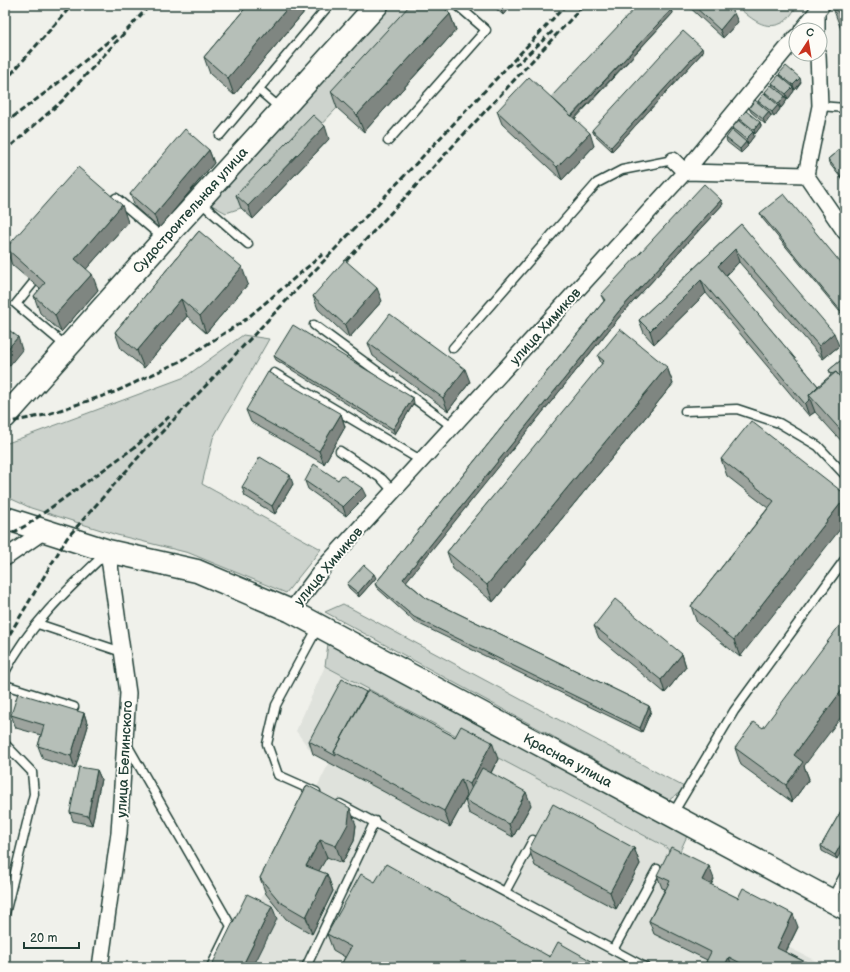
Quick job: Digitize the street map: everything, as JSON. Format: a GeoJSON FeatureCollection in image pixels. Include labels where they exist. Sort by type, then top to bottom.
{"type":"FeatureCollection","features":[{"type":"Feature","properties":{"kind":"main road","name":"Судостроительная улица"},"geometry":{"type":"LineString","coordinates":[[5,417],[164,239],[377,5]]}},
{"type":"Feature","properties":{"kind":"main road","name":"Красная улица"},"geometry":{"type":"LineString","coordinates":[[5,518],[108,551],[197,571],[290,612],[838,904]]}},
{"type":"Feature","properties":{"kind":"street"},"geometry":{"type":"LineString","coordinates":[[808,22],[819,8]]}},
{"type":"Feature","properties":{"kind":"street"},"geometry":{"type":"LineString","coordinates":[[818,22],[819,8]]}},
{"type":"Feature","properties":{"kind":"street","name":"улица Химиков"},"geometry":{"type":"LineString","coordinates":[[290,612],[324,567],[685,172],[788,47]]}},
{"type":"Feature","properties":{"kind":"street"},"geometry":{"type":"LineString","coordinates":[[818,62],[820,106],[806,175],[845,232]]}},
{"type":"Feature","properties":{"kind":"street"},"geometry":{"type":"LineString","coordinates":[[673,160],[685,172],[806,175]]}},
{"type":"Feature","properties":{"kind":"street"},"geometry":{"type":"LineString","coordinates":[[5,558],[44,531]]}},
{"type":"Feature","properties":{"kind":"street","name":"улица Белинского"},"geometry":{"type":"LineString","coordinates":[[100,967],[119,833],[128,693],[108,551]]}},
{"type":"Feature","properties":{"kind":"lane"},"geometry":{"type":"LineString","coordinates":[[220,135],[329,5]]}},
{"type":"Feature","properties":{"kind":"lane"},"geometry":{"type":"LineString","coordinates":[[388,141],[486,30],[456,5]]}},
{"type":"Feature","properties":{"kind":"lane"},"geometry":{"type":"LineString","coordinates":[[258,90],[282,109]]}},
{"type":"Feature","properties":{"kind":"lane"},"geometry":{"type":"LineString","coordinates":[[820,106],[845,108]]}},
{"type":"Feature","properties":{"kind":"lane"},"geometry":{"type":"LineString","coordinates":[[453,348],[597,184],[622,170],[673,160]]}},
{"type":"Feature","properties":{"kind":"lane"},"geometry":{"type":"LineString","coordinates":[[108,205],[116,198],[164,239]]}},
{"type":"Feature","properties":{"kind":"lane"},"geometry":{"type":"LineString","coordinates":[[199,201],[248,244]]}},
{"type":"Feature","properties":{"kind":"lane"},"geometry":{"type":"LineString","coordinates":[[33,283],[16,304],[67,347]]}},
{"type":"Feature","properties":{"kind":"lane"},"geometry":{"type":"LineString","coordinates":[[314,325],[453,427]]}},
{"type":"Feature","properties":{"kind":"lane"},"geometry":{"type":"LineString","coordinates":[[274,372],[422,461]]}},
{"type":"Feature","properties":{"kind":"lane"},"geometry":{"type":"LineString","coordinates":[[685,411],[737,409],[779,423],[818,446],[845,475]]}},
{"type":"Feature","properties":{"kind":"lane"},"geometry":{"type":"LineString","coordinates":[[340,451],[382,479],[394,492]]}},
{"type":"Feature","properties":{"kind":"lane"},"geometry":{"type":"LineString","coordinates":[[5,672],[15,653],[55,602],[108,551]]}},
{"type":"Feature","properties":{"kind":"lane"},"geometry":{"type":"LineString","coordinates":[[671,815],[686,788],[734,712],[845,559]]}},
{"type":"Feature","properties":{"kind":"lane"},"geometry":{"type":"LineString","coordinates":[[38,624],[122,652]]}},
{"type":"Feature","properties":{"kind":"lane"},"geometry":{"type":"LineString","coordinates":[[318,626],[276,705],[267,744],[278,775],[322,794]]}},
{"type":"Feature","properties":{"kind":"lane"},"geometry":{"type":"LineString","coordinates":[[5,685],[74,707]]}},
{"type":"Feature","properties":{"kind":"lane"},"geometry":{"type":"LineString","coordinates":[[125,740],[231,926],[211,967]]}},
{"type":"Feature","properties":{"kind":"lane"},"geometry":{"type":"LineString","coordinates":[[5,744],[32,772],[34,794],[5,914]]}},
{"type":"Feature","properties":{"kind":"lane"},"geometry":{"type":"LineString","coordinates":[[335,801],[375,821],[645,967]]}},
{"type":"Feature","properties":{"kind":"lane"},"geometry":{"type":"LineString","coordinates":[[306,967],[375,821]]}},
{"type":"Feature","properties":{"kind":"lane"},"geometry":{"type":"LineString","coordinates":[[505,892],[538,831]]}},
{"type":"Feature","properties":{"kind":"lane"},"geometry":{"type":"LineString","coordinates":[[613,950],[657,869]]}},
{"type":"Feature","properties":{"kind":"lane"},"geometry":{"type":"LineString","coordinates":[[838,904],[845,874]]}},
{"type":"Feature","properties":{"kind":"shaded area"},"geometry":{"type":"Polygon","coordinates":[[[392,5],[432,5],[337,108],[241,208],[226,213],[210,204],[392,5]]]}},
{"type":"Feature","properties":{"kind":"shaded area"},"geometry":{"type":"Polygon","coordinates":[[[743,5],[798,5],[789,18],[784,22],[770,26],[759,23],[749,17],[740,9],[743,5]]]}},
{"type":"Feature","properties":{"kind":"shaded area"},"geometry":{"type":"Polygon","coordinates":[[[243,335],[269,339],[213,438],[202,484],[321,549],[286,593],[189,553],[117,535],[31,508],[5,496],[5,444],[185,377],[243,335]]]}},
{"type":"Feature","properties":{"kind":"shaded area"},"geometry":{"type":"Polygon","coordinates":[[[343,604],[686,788],[669,800],[325,612],[343,604]]]}},
{"type":"Feature","properties":{"kind":"shaded area"},"geometry":{"type":"Polygon","coordinates":[[[328,644],[687,836],[676,860],[666,847],[325,666],[328,644]]]}},
{"type":"Feature","properties":{"kind":"shaded area"},"geometry":{"type":"Polygon","coordinates":[[[325,666],[666,847],[676,860],[674,894],[716,965],[715,967],[253,967],[277,919],[256,909],[329,763],[313,754],[296,731],[325,666]]]}},
{"type":"Feature","properties":{"kind":"shaded area"},"geometry":{"type":"Polygon","coordinates":[[[788,947],[828,967],[778,967],[788,947]]]}},
{"type":"Feature","properties":{"kind":"building"},"geometry":{"type":"Polygon","coordinates":[[[248,5],[290,5],[228,78],[204,57],[248,5]]]}},
{"type":"Feature","properties":{"kind":"building"},"geometry":{"type":"Polygon","coordinates":[[[410,5],[441,5],[450,14],[357,115],[331,91],[410,5]]]}},
{"type":"Feature","properties":{"kind":"building"},"geometry":{"type":"Polygon","coordinates":[[[638,5],[668,5],[672,9],[571,116],[551,97],[638,5]]]}},
{"type":"Feature","properties":{"kind":"building"},"geometry":{"type":"Polygon","coordinates":[[[693,5],[725,5],[734,13],[720,30],[693,5]]]}},
{"type":"Feature","properties":{"kind":"building"},"geometry":{"type":"Polygon","coordinates":[[[836,5],[845,5],[845,18],[833,8],[836,5]]]}},
{"type":"Feature","properties":{"kind":"building"},"geometry":{"type":"Polygon","coordinates":[[[683,31],[702,48],[611,147],[592,130],[683,31]]]}},
{"type":"Feature","properties":{"kind":"building"},"geometry":{"type":"Polygon","coordinates":[[[786,66],[800,78],[793,85],[779,74],[786,66]]]}},
{"type":"Feature","properties":{"kind":"building"},"geometry":{"type":"Polygon","coordinates":[[[779,75],[793,87],[786,94],[772,83],[779,75]]]}},
{"type":"Feature","properties":{"kind":"building"},"geometry":{"type":"Polygon","coordinates":[[[529,77],[590,133],[557,167],[497,111],[529,77]]]}},
{"type":"Feature","properties":{"kind":"building"},"geometry":{"type":"Polygon","coordinates":[[[771,85],[785,96],[779,104],[765,92],[771,85]]]}},
{"type":"Feature","properties":{"kind":"building"},"geometry":{"type":"Polygon","coordinates":[[[764,93],[778,105],[772,112],[758,101],[764,93]]]}},
{"type":"Feature","properties":{"kind":"building"},"geometry":{"type":"Polygon","coordinates":[[[755,100],[769,112],[763,119],[749,108],[755,100]]]}},
{"type":"Feature","properties":{"kind":"building"},"geometry":{"type":"Polygon","coordinates":[[[746,111],[760,122],[754,130],[739,118],[746,111]]]}},
{"type":"Feature","properties":{"kind":"building"},"geometry":{"type":"Polygon","coordinates":[[[313,115],[325,126],[248,206],[236,195],[313,115]]]}},
{"type":"Feature","properties":{"kind":"building"},"geometry":{"type":"Polygon","coordinates":[[[739,120],[753,132],[746,139],[732,128],[739,120]]]}},
{"type":"Feature","properties":{"kind":"building"},"geometry":{"type":"Polygon","coordinates":[[[185,129],[209,150],[154,215],[130,194],[185,129]]]}},
{"type":"Feature","properties":{"kind":"building"},"geometry":{"type":"Polygon","coordinates":[[[732,130],[746,142],[740,149],[726,138],[732,130]]]}},
{"type":"Feature","properties":{"kind":"building"},"geometry":{"type":"Polygon","coordinates":[[[845,145],[845,181],[828,159],[845,145]]]}},
{"type":"Feature","properties":{"kind":"building"},"geometry":{"type":"Polygon","coordinates":[[[78,167],[122,205],[75,259],[92,274],[55,315],[34,296],[45,283],[6,248],[78,167]]]}},
{"type":"Feature","properties":{"kind":"building"},"geometry":{"type":"Polygon","coordinates":[[[704,184],[721,200],[619,311],[403,579],[426,598],[649,706],[640,728],[414,617],[375,584],[605,300],[601,295],[704,184]]]}},
{"type":"Feature","properties":{"kind":"building"},"geometry":{"type":"Polygon","coordinates":[[[784,194],[845,268],[845,316],[760,213],[784,194]]]}},
{"type":"Feature","properties":{"kind":"building"},"geometry":{"type":"Polygon","coordinates":[[[741,224],[834,333],[819,346],[735,249],[718,266],[818,386],[809,395],[810,399],[805,404],[701,280],[650,331],[639,320],[741,224]]]}},
{"type":"Feature","properties":{"kind":"building"},"geometry":{"type":"Polygon","coordinates":[[[199,231],[242,267],[200,316],[181,299],[137,351],[115,332],[199,231]]]}},
{"type":"Feature","properties":{"kind":"building"},"geometry":{"type":"Polygon","coordinates":[[[345,260],[377,288],[345,325],[313,296],[345,260]]]}},
{"type":"Feature","properties":{"kind":"building"},"geometry":{"type":"Polygon","coordinates":[[[390,314],[465,369],[443,398],[368,343],[390,314]]]}},
{"type":"Feature","properties":{"kind":"building"},"geometry":{"type":"Polygon","coordinates":[[[293,325],[413,398],[393,429],[274,356],[293,325]]]}},
{"type":"Feature","properties":{"kind":"building"},"geometry":{"type":"Polygon","coordinates":[[[5,327],[18,337],[5,352],[5,327]]]}},
{"type":"Feature","properties":{"kind":"building"},"geometry":{"type":"Polygon","coordinates":[[[620,329],[667,367],[487,585],[447,552],[604,361],[598,356],[620,329]]]}},
{"type":"Feature","properties":{"kind":"building"},"geometry":{"type":"Polygon","coordinates":[[[845,357],[845,383],[836,372],[832,374],[829,370],[845,357]]]}},
{"type":"Feature","properties":{"kind":"building"},"geometry":{"type":"Polygon","coordinates":[[[268,372],[341,414],[319,451],[246,410],[268,372]]]}},
{"type":"Feature","properties":{"kind":"building"},"geometry":{"type":"Polygon","coordinates":[[[836,372],[845,383],[845,435],[809,395],[836,372]]]}},
{"type":"Feature","properties":{"kind":"building"},"geometry":{"type":"Polygon","coordinates":[[[751,421],[845,494],[845,498],[734,640],[691,606],[774,501],[721,459],[751,421]]]}},
{"type":"Feature","properties":{"kind":"building"},"geometry":{"type":"Polygon","coordinates":[[[260,457],[290,475],[272,506],[242,487],[260,457]]]}},
{"type":"Feature","properties":{"kind":"building"},"geometry":{"type":"Polygon","coordinates":[[[314,464],[338,480],[342,475],[362,488],[343,507],[305,481],[314,464]]]}},
{"type":"Feature","properties":{"kind":"building"},"geometry":{"type":"Polygon","coordinates":[[[364,565],[374,574],[358,593],[347,584],[364,565]]]}},
{"type":"Feature","properties":{"kind":"building"},"geometry":{"type":"Polygon","coordinates":[[[615,599],[682,654],[661,680],[594,626],[615,599]]]}},
{"type":"Feature","properties":{"kind":"building"},"geometry":{"type":"Polygon","coordinates":[[[845,618],[845,686],[794,755],[803,762],[786,785],[735,748],[754,722],[763,728],[845,618]]]}},
{"type":"Feature","properties":{"kind":"building"},"geometry":{"type":"Polygon","coordinates":[[[342,679],[366,692],[334,752],[336,756],[309,741],[342,679]]]}},
{"type":"Feature","properties":{"kind":"building"},"geometry":{"type":"Polygon","coordinates":[[[368,690],[455,737],[461,726],[492,742],[470,784],[461,779],[444,811],[334,752],[368,690]]]}},
{"type":"Feature","properties":{"kind":"building"},"geometry":{"type":"Polygon","coordinates":[[[18,693],[84,713],[71,756],[38,746],[44,725],[11,715],[18,693]]]}},
{"type":"Feature","properties":{"kind":"building"},"geometry":{"type":"Polygon","coordinates":[[[79,767],[97,770],[88,816],[70,812],[79,767]]]}},
{"type":"Feature","properties":{"kind":"building"},"geometry":{"type":"Polygon","coordinates":[[[482,768],[526,792],[509,824],[465,800],[482,768]]]}},
{"type":"Feature","properties":{"kind":"building"},"geometry":{"type":"Polygon","coordinates":[[[307,785],[350,808],[348,824],[336,846],[320,840],[306,866],[327,874],[306,917],[280,902],[260,878],[307,785]]]}},
{"type":"Feature","properties":{"kind":"building"},"geometry":{"type":"Polygon","coordinates":[[[553,804],[634,848],[610,892],[529,849],[553,804]]]}},
{"type":"Feature","properties":{"kind":"building"},"geometry":{"type":"Polygon","coordinates":[[[845,804],[845,837],[835,855],[821,846],[845,804]]]}},
{"type":"Feature","properties":{"kind":"building"},"geometry":{"type":"Polygon","coordinates":[[[671,847],[709,866],[702,880],[738,898],[743,888],[793,914],[777,948],[815,967],[748,967],[729,957],[724,967],[717,967],[706,962],[711,952],[649,921],[670,881],[657,875],[671,847]]]}},
{"type":"Feature","properties":{"kind":"building"},"geometry":{"type":"Polygon","coordinates":[[[386,864],[550,957],[558,942],[602,967],[344,967],[341,965],[351,947],[327,934],[361,874],[375,882],[386,864]]]}},
{"type":"Feature","properties":{"kind":"building"},"geometry":{"type":"Polygon","coordinates":[[[247,894],[272,906],[242,967],[211,967],[247,894]]]}},
{"type":"Feature","properties":{"kind":"railway"},"geometry":{"type":"LineString","coordinates":[[5,81],[72,5]]}},
{"type":"Feature","properties":{"kind":"railway"},"geometry":{"type":"LineString","coordinates":[[5,151],[62,101],[150,5]]}},
{"type":"Feature","properties":{"kind":"railway"},"geometry":{"type":"LineString","coordinates":[[5,642],[67,538],[143,452],[566,5]]}},
{"type":"Feature","properties":{"kind":"railway"},"geometry":{"type":"LineString","coordinates":[[346,261],[584,5]]}},
{"type":"Feature","properties":{"kind":"railway"},"geometry":{"type":"LineString","coordinates":[[515,66],[553,31]]}},
{"type":"Feature","properties":{"kind":"railway"},"geometry":{"type":"LineString","coordinates":[[5,123],[53,87],[116,35]]}},
{"type":"Feature","properties":{"kind":"railway"},"geometry":{"type":"LineString","coordinates":[[5,423],[45,415],[115,392],[181,361],[245,320],[323,254]]}},
{"type":"Feature","properties":{"kind":"railway"},"geometry":{"type":"LineString","coordinates":[[5,537],[27,525],[135,447],[171,415]]}}]}
